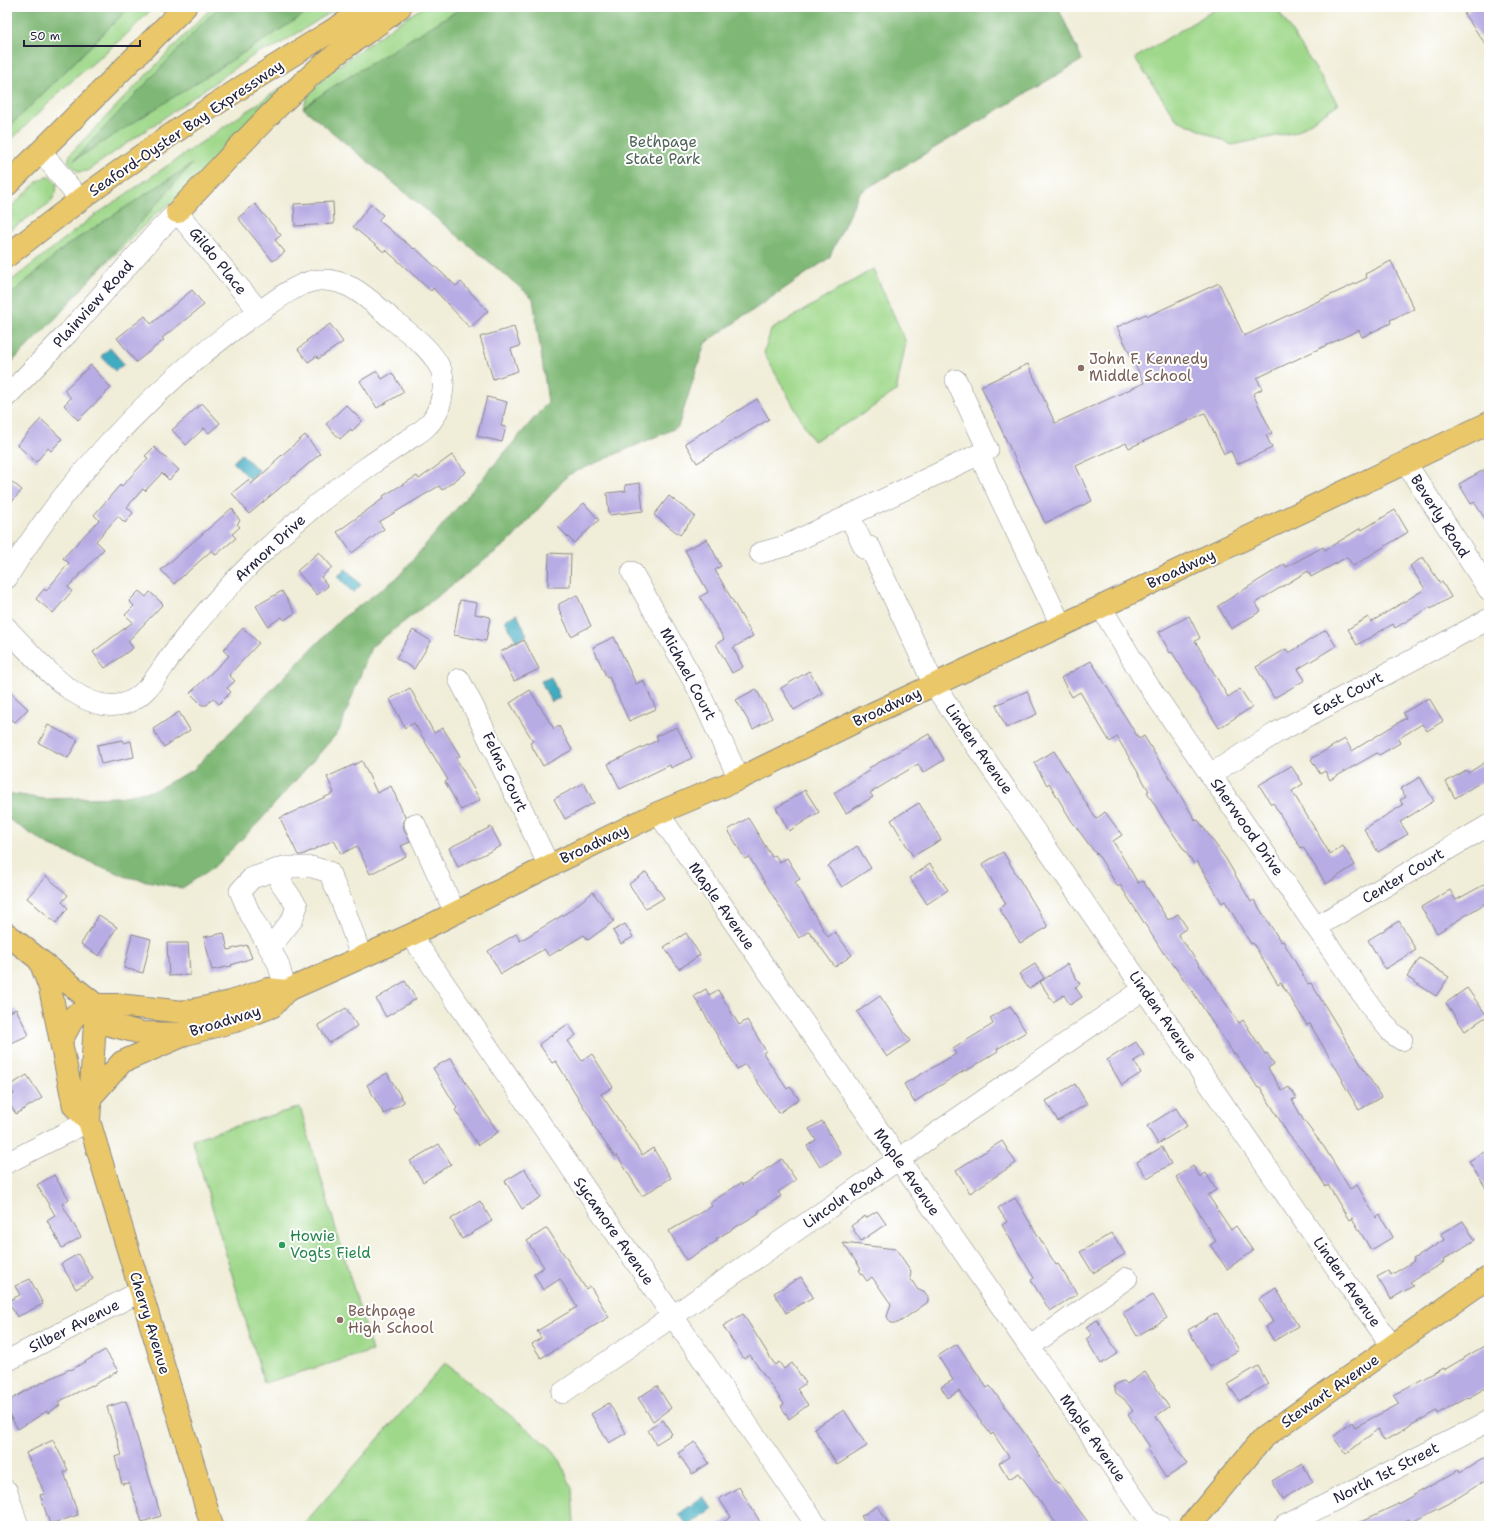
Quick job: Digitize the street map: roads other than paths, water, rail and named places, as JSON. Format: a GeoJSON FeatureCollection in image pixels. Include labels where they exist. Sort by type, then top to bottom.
{"type":"FeatureCollection","features":[{"type":"Feature","properties":{"kind":"main road"},"geometry":{"type":"LineString","coordinates":[[7,185],[185,7]]}},
{"type":"Feature","properties":{"kind":"main road","name":"Seaford-Oyster Bay Expressway"},"geometry":{"type":"LineString","coordinates":[[7,256],[80,200],[140,157],[239,90],[370,7]]}},
{"type":"Feature","properties":{"kind":"main road"},"geometry":{"type":"LineString","coordinates":[[177,212],[317,70],[352,41],[400,7]]}},
{"type":"Feature","properties":{"kind":"main road"},"geometry":{"type":"LineString","coordinates":[[7,177],[41,151]]}},
{"type":"Feature","properties":{"kind":"main road","name":"Broadway"},"geometry":{"type":"LineString","coordinates":[[7,934],[96,1005],[110,1025],[142,1033],[186,1034],[235,1021],[273,1006],[286,991],[411,935],[658,813],[740,779],[866,716],[1061,626],[1489,423]]}},
{"type":"Feature","properties":{"kind":"main road","name":"Cherry Avenue"},"geometry":{"type":"LineString","coordinates":[[40,961],[50,988],[74,1106],[89,1121]]}},
{"type":"Feature","properties":{"kind":"main road","name":"Broadway"},"geometry":{"type":"LineString","coordinates":[[96,1005],[118,1005],[184,1012],[231,1002],[268,989],[286,991]]}},
{"type":"Feature","properties":{"kind":"main road"},"geometry":{"type":"LineString","coordinates":[[61,1041],[75,1015],[96,1005]]}},
{"type":"Feature","properties":{"kind":"main road","name":"Cherry Avenue"},"geometry":{"type":"LineString","coordinates":[[96,1005],[89,1121],[212,1526]]}},
{"type":"Feature","properties":{"kind":"main road"},"geometry":{"type":"LineString","coordinates":[[90,1098],[122,1062],[186,1034]]}},
{"type":"Feature","properties":{"kind":"main road","name":"Stewart Avenue"},"geometry":{"type":"LineString","coordinates":[[1190,1526],[1263,1438],[1489,1277]]}},
{"type":"Feature","properties":{"kind":"street"},"geometry":{"type":"LineString","coordinates":[[41,151],[80,200]]}},
{"type":"Feature","properties":{"kind":"street","name":"Gildo Place"},"geometry":{"type":"LineString","coordinates":[[177,212],[259,311]]}},
{"type":"Feature","properties":{"kind":"street","name":"Plainview Road"},"geometry":{"type":"LineString","coordinates":[[7,396],[68,333],[158,231],[177,212]]}},
{"type":"Feature","properties":{"kind":"street","name":"Armon Drive"},"geometry":{"type":"LineString","coordinates":[[7,628],[59,682],[77,695],[97,704],[107,706],[123,704],[142,693],[154,680],[171,655],[210,606],[282,534],[339,486],[428,426],[438,410],[442,398],[443,377],[440,366],[426,348],[356,289],[336,280],[317,280],[303,284],[259,311]]}},
{"type":"Feature","properties":{"kind":"street"},"geometry":{"type":"LineString","coordinates":[[7,578],[47,518],[86,468],[114,437],[169,383],[207,351],[259,311]]}},
{"type":"Feature","properties":{"kind":"street"},"geometry":{"type":"LineString","coordinates":[[760,553],[785,546],[988,450],[956,380]]}},
{"type":"Feature","properties":{"kind":"street"},"geometry":{"type":"LineString","coordinates":[[979,454],[1061,626]]}},
{"type":"Feature","properties":{"kind":"street","name":"Beverly Road"},"geometry":{"type":"LineString","coordinates":[[1405,462],[1489,590]]}},
{"type":"Feature","properties":{"kind":"street","name":"Linden Avenue"},"geometry":{"type":"LineString","coordinates":[[849,515],[865,550],[870,547],[934,685],[1392,1346]]}},
{"type":"Feature","properties":{"kind":"street","name":"Michael Court"},"geometry":{"type":"LineString","coordinates":[[632,572],[697,687],[740,779]]}},
{"type":"Feature","properties":{"kind":"street","name":"Sherwood Drive"},"geometry":{"type":"LineString","coordinates":[[1101,607],[1142,676],[1316,927],[1386,1027],[1402,1040]]}},
{"type":"Feature","properties":{"kind":"street","name":"East Court"},"geometry":{"type":"LineString","coordinates":[[1211,774],[1276,733],[1489,619]]}},
{"type":"Feature","properties":{"kind":"street","name":"Felms Court"},"geometry":{"type":"LineString","coordinates":[[459,679],[478,714],[549,866]]}},
{"type":"Feature","properties":{"kind":"street","name":"Maple Avenue"},"geometry":{"type":"LineString","coordinates":[[658,813],[1151,1522],[1160,1526]]}},
{"type":"Feature","properties":{"kind":"street"},"geometry":{"type":"LineString","coordinates":[[415,824],[455,913]]}},
{"type":"Feature","properties":{"kind":"street","name":"Center Court"},"geometry":{"type":"LineString","coordinates":[[1316,927],[1489,825]]}},
{"type":"Feature","properties":{"kind":"street"},"geometry":{"type":"LineString","coordinates":[[270,948],[292,920],[297,906],[281,883],[284,867]]}},
{"type":"Feature","properties":{"kind":"street"},"geometry":{"type":"LineString","coordinates":[[286,991],[278,963],[250,914],[240,891],[252,878],[284,867],[312,867],[329,872],[343,902],[360,958]]}},
{"type":"Feature","properties":{"kind":"street","name":"Sycamore Avenue"},"geometry":{"type":"LineString","coordinates":[[411,935],[817,1526]]}},
{"type":"Feature","properties":{"kind":"street","name":"Lincoln Road"},"geometry":{"type":"LineString","coordinates":[[562,1393],[1144,990]]}},
{"type":"Feature","properties":{"kind":"street"},"geometry":{"type":"LineString","coordinates":[[7,1164],[89,1121]]}},
{"type":"Feature","properties":{"kind":"street"},"geometry":{"type":"LineString","coordinates":[[1029,1347],[1127,1278]]}},
{"type":"Feature","properties":{"kind":"street","name":"Silber Avenue"},"geometry":{"type":"LineString","coordinates":[[7,1361],[141,1291]]}},
{"type":"Feature","properties":{"kind":"street","name":"North 1st Street"},"geometry":{"type":"LineString","coordinates":[[1284,1526],[1489,1421]]}},
{"type":"Feature","properties":{"kind":"street"},"geometry":{"type":"LineString","coordinates":[[7,1490],[18,1526]]}},
{"type":"Feature","properties":{"kind":"water"},"geometry":{"type":"Polygon","coordinates":[[[110,348],[124,364],[115,371],[101,356],[110,348]]]}},
{"type":"Feature","properties":{"kind":"water"},"geometry":{"type":"Polygon","coordinates":[[[242,454],[259,471],[250,479],[233,462],[242,454]]]}},
{"type":"Feature","properties":{"kind":"water"},"geometry":{"type":"Polygon","coordinates":[[[346,569],[361,585],[353,593],[338,576],[346,569]]]}},
{"type":"Feature","properties":{"kind":"water"},"geometry":{"type":"Polygon","coordinates":[[[517,614],[527,635],[516,641],[505,620],[517,614]]]}},
{"type":"Feature","properties":{"kind":"water"},"geometry":{"type":"Polygon","coordinates":[[[551,677],[560,698],[551,702],[541,681],[551,677]]]}},
{"type":"Feature","properties":{"kind":"water"},"geometry":{"type":"Polygon","coordinates":[[[703,1496],[712,1509],[688,1526],[679,1514],[703,1496]]]}},
{"type":"Feature","properties":{"kind":"place","name":"John F. Kennedy Middle School"},"geometry":{"type":"Point","coordinates":[1081,368]}},
{"type":"Feature","properties":{"kind":"place","name":"Howie Vogts Field"},"geometry":{"type":"Point","coordinates":[282,1245]}},
{"type":"Feature","properties":{"kind":"place","name":"Bethpage High School"},"geometry":{"type":"Point","coordinates":[340,1320]}},
{"type":"Feature","properties":{"kind":"park label","name":"Bethpage State Park"},"geometry":{"type":"Point","coordinates":[663,150]}}]}
